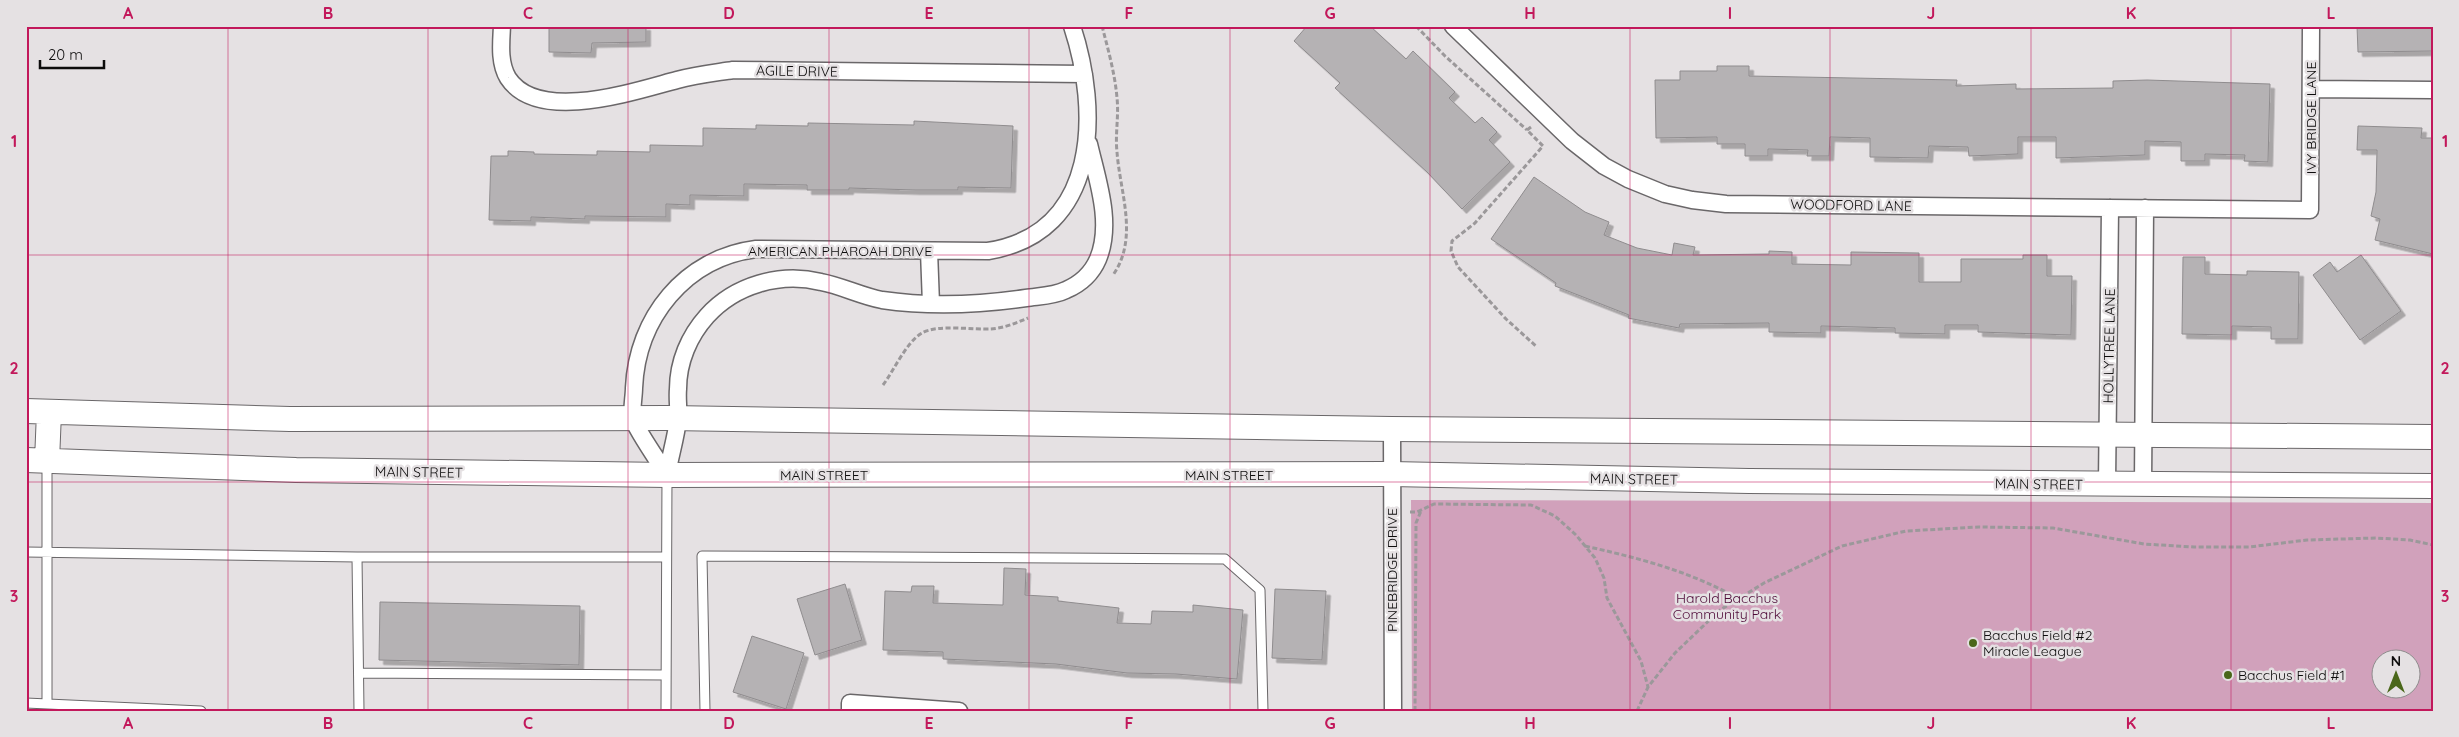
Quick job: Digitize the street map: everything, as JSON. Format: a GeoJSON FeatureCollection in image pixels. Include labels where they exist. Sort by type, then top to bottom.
{"type":"FeatureCollection","features":[{"type":"Feature","properties":{"kind":"main road"},"geometry":{"type":"LineString","coordinates":[[36,461],[37,411],[290,419],[678,419],[1392,430],[2433,437]]}},
{"type":"Feature","properties":{"kind":"main road","name":"MAIN STREET"},"geometry":{"type":"LineString","coordinates":[[36,461],[296,470],[666,475],[1391,474],[1748,481],[2433,486]]}},
{"type":"Feature","properties":{"kind":"street","name":"AGILE DRIVE"},"geometry":{"type":"LineString","coordinates":[[502,26],[503,65],[509,79],[516,88],[532,98],[558,101],[624,94],[696,76],[733,70],[1084,74]]}},
{"type":"Feature","properties":{"kind":"street","name":"AMERICAN PHAROAH DRIVE"},"geometry":{"type":"LineString","coordinates":[[633,419],[636,372],[647,331],[669,295],[684,280],[705,265],[734,253],[756,249],[988,251],[1014,244],[1034,235],[1052,221],[1071,196],[1080,175],[1087,137],[1087,98],[1084,74],[1072,26]]}},
{"type":"Feature","properties":{"kind":"street","name":"WOODFORD LANE"},"geometry":{"type":"LineString","coordinates":[[1453,26],[1572,141],[1604,166],[1640,185],[1692,200],[1726,204],[2310,210]]}},
{"type":"Feature","properties":{"kind":"street","name":"IVY BRIDGE LANE"},"geometry":{"type":"LineString","coordinates":[[2310,210],[2311,26]]}},
{"type":"Feature","properties":{"kind":"street"},"geometry":{"type":"LineString","coordinates":[[2311,89],[2433,90]]}},
{"type":"Feature","properties":{"kind":"street","name":"AMERICAN PHAROAH DRIVE"},"geometry":{"type":"LineString","coordinates":[[666,475],[678,419],[679,374],[688,346],[694,334],[712,311],[742,290],[779,279],[803,278],[879,299],[931,304],[980,304],[1052,294],[1075,286],[1089,274],[1101,250],[1104,207],[1087,137]]}},
{"type":"Feature","properties":{"kind":"street","name":"HOLLYTREE LANE"},"geometry":{"type":"LineString","coordinates":[[2107,484],[2110,208]]}},
{"type":"Feature","properties":{"kind":"street"},"geometry":{"type":"LineString","coordinates":[[2143,485],[2146,208]]}},
{"type":"Feature","properties":{"kind":"street"},"geometry":{"type":"LineString","coordinates":[[929,251],[931,304]]}},
{"type":"Feature","properties":{"kind":"street"},"geometry":{"type":"LineString","coordinates":[[633,419],[666,475]]}},
{"type":"Feature","properties":{"kind":"street","name":"PINEBRIDGE DRIVE"},"geometry":{"type":"LineString","coordinates":[[1392,430],[1393,711]]}},
{"type":"Feature","properties":{"kind":"street"},"geometry":{"type":"LineString","coordinates":[[850,707],[959,711]]}},
{"type":"Feature","properties":{"kind":"lane"},"geometry":{"type":"LineString","coordinates":[[36,461],[46,552],[46,703]]}},
{"type":"Feature","properties":{"kind":"lane"},"geometry":{"type":"LineString","coordinates":[[666,475],[666,711]]}},
{"type":"Feature","properties":{"kind":"lane"},"geometry":{"type":"LineString","coordinates":[[26,552],[357,557],[666,557]]}},
{"type":"Feature","properties":{"kind":"lane"},"geometry":{"type":"LineString","coordinates":[[706,711],[702,556],[1225,560],[1260,590],[1263,711]]}},
{"type":"Feature","properties":{"kind":"lane"},"geometry":{"type":"LineString","coordinates":[[357,557],[359,711]]}},
{"type":"Feature","properties":{"kind":"lane"},"geometry":{"type":"LineString","coordinates":[[359,673],[666,675]]}},
{"type":"Feature","properties":{"kind":"lane"},"geometry":{"type":"LineString","coordinates":[[26,704],[46,703],[201,711]]}},
{"type":"Feature","properties":{"kind":"path"},"geometry":{"type":"LineString","coordinates":[[1416,26],[1445,56],[1543,146],[1475,223],[1452,241],[1451,251],[1458,267],[1506,320],[1537,347]]}},
{"type":"Feature","properties":{"kind":"path"},"geometry":{"type":"LineString","coordinates":[[1527,130],[1546,116]]}},
{"type":"Feature","properties":{"kind":"path"},"geometry":{"type":"LineString","coordinates":[[883,385],[897,360],[922,333],[942,329],[982,329]]}},
{"type":"Feature","properties":{"kind":"path"},"geometry":{"type":"LineString","coordinates":[[1391,512],[1421,511],[1434,504],[1531,505],[1555,516],[1595,558],[1604,578],[1607,598],[1641,661],[1648,687]]}},
{"type":"Feature","properties":{"kind":"path"},"geometry":{"type":"LineString","coordinates":[[1415,711],[1416,523],[1421,511]]}},
{"type":"Feature","properties":{"kind":"path"},"geometry":{"type":"LineString","coordinates":[[1637,711],[1648,687],[1675,653],[1720,610],[1764,583],[1842,546],[1906,531],[1979,527],[2053,528],[2144,544],[2194,547],[2249,547],[2307,540],[2376,538],[2410,540],[2433,545]]}},
{"type":"Feature","properties":{"kind":"path"},"geometry":{"type":"LineString","coordinates":[[1584,545],[1644,559],[1711,583],[1738,599]]}},
{"type":"Feature","properties":{"kind":"green space","name":"Harold Bacchus Community Park"},"geometry":{"type":"Polygon","coordinates":[[[1411,500],[2433,503],[2433,711],[1412,711],[1411,500]]]}},
{"type":"Feature","properties":{"kind":"building"},"geometry":{"type":"Polygon","coordinates":[[[549,26],[646,26],[646,42],[592,43],[591,53],[549,52],[549,26]]]}},
{"type":"Feature","properties":{"kind":"building"},"geometry":{"type":"Polygon","coordinates":[[[1307,26],[1370,26],[1406,59],[1413,51],[1455,92],[1449,98],[1475,123],[1482,117],[1497,132],[1489,140],[1510,162],[1462,209],[1427,172],[1335,88],[1340,83],[1294,41],[1307,26]]]}},
{"type":"Feature","properties":{"kind":"building"},"geometry":{"type":"Polygon","coordinates":[[[2357,26],[2433,26],[2433,51],[2358,52],[2357,26]]]}},
{"type":"Feature","properties":{"kind":"building"},"geometry":{"type":"Polygon","coordinates":[[[1717,66],[1749,66],[1749,76],[1957,80],[1956,86],[2016,84],[2016,89],[2113,88],[2113,81],[2147,80],[2270,84],[2268,162],[2244,161],[2245,155],[2205,154],[2205,161],[2181,161],[2181,142],[2145,141],[2145,155],[2056,158],[2056,137],[2018,137],[2018,154],[1969,156],[1968,147],[1929,146],[1928,158],[1870,157],[1870,138],[1830,137],[1829,156],[1807,156],[1808,150],[1768,149],[1768,156],[1745,156],[1745,144],[1717,144],[1717,137],[1656,138],[1655,80],[1680,80],[1680,71],[1717,71],[1717,66]]]}},
{"type":"Feature","properties":{"kind":"building"},"geometry":{"type":"Polygon","coordinates":[[[914,121],[1013,126],[1011,188],[958,187],[958,190],[915,190],[849,188],[849,190],[807,190],[807,185],[744,184],[744,196],[690,195],[690,205],[666,204],[666,217],[585,216],[585,219],[531,217],[531,221],[489,220],[491,156],[508,156],[508,151],[534,152],[534,154],[597,155],[597,151],[650,152],[650,145],[703,146],[703,128],[756,129],[756,125],[808,126],[808,123],[914,125],[914,121]]]}},
{"type":"Feature","properties":{"kind":"building"},"geometry":{"type":"Polygon","coordinates":[[[2358,126],[2422,128],[2421,138],[2433,138],[2433,254],[2375,240],[2380,219],[2371,216],[2376,192],[2377,150],[2357,150],[2358,126]]]}},
{"type":"Feature","properties":{"kind":"building"},"geometry":{"type":"Polygon","coordinates":[[[1534,177],[1585,212],[1609,222],[1604,235],[1637,248],[1672,255],[1674,243],[1695,247],[1693,255],[1769,254],[1769,251],[1792,252],[1792,264],[1851,265],[1851,252],[1919,253],[1919,282],[1961,282],[1961,259],[2023,259],[2023,255],[2047,255],[2047,276],[2072,276],[2071,335],[1978,332],[1978,325],[1945,325],[1945,334],[1895,333],[1895,328],[1821,326],[1821,333],[1769,332],[1769,323],[1680,324],[1679,328],[1628,318],[1629,315],[1555,286],[1556,283],[1491,239],[1534,177]]]}},
{"type":"Feature","properties":{"kind":"building"},"geometry":{"type":"Polygon","coordinates":[[[2361,255],[2401,311],[2360,340],[2313,275],[2330,262],[2337,272],[2361,255]]]}},
{"type":"Feature","properties":{"kind":"building"},"geometry":{"type":"Polygon","coordinates":[[[2183,257],[2205,257],[2205,274],[2247,275],[2247,271],[2299,272],[2298,339],[2271,339],[2271,327],[2232,326],[2232,335],[2182,334],[2183,257]]]}},
{"type":"Feature","properties":{"kind":"building"},"geometry":{"type":"Polygon","coordinates":[[[1004,568],[1026,569],[1025,595],[1058,597],[1058,601],[1119,608],[1117,623],[1151,624],[1152,611],[1193,612],[1193,605],[1243,610],[1237,679],[1176,674],[1127,673],[1056,664],[943,659],[943,652],[883,650],[885,591],[911,592],[912,586],[934,586],[933,603],[1003,605],[1004,568]]]}},
{"type":"Feature","properties":{"kind":"building"},"geometry":{"type":"Polygon","coordinates":[[[845,584],[862,640],[815,655],[797,599],[845,584]]]}},
{"type":"Feature","properties":{"kind":"building"},"geometry":{"type":"Polygon","coordinates":[[[1275,589],[1326,591],[1322,660],[1272,658],[1275,589]]]}},
{"type":"Feature","properties":{"kind":"building"},"geometry":{"type":"Polygon","coordinates":[[[380,602],[580,606],[579,665],[379,660],[380,602]]]}},
{"type":"Feature","properties":{"kind":"building"},"geometry":{"type":"Polygon","coordinates":[[[752,636],[804,653],[786,709],[733,692],[752,636]]]}},
{"type":"Feature","properties":{"kind":"place","name":"Bacchus Field #2 Miracle League"},"geometry":{"type":"Point","coordinates":[1973,643]}},
{"type":"Feature","properties":{"kind":"place","name":"Bacchus Field #1"},"geometry":{"type":"Point","coordinates":[2228,675]}}]}
